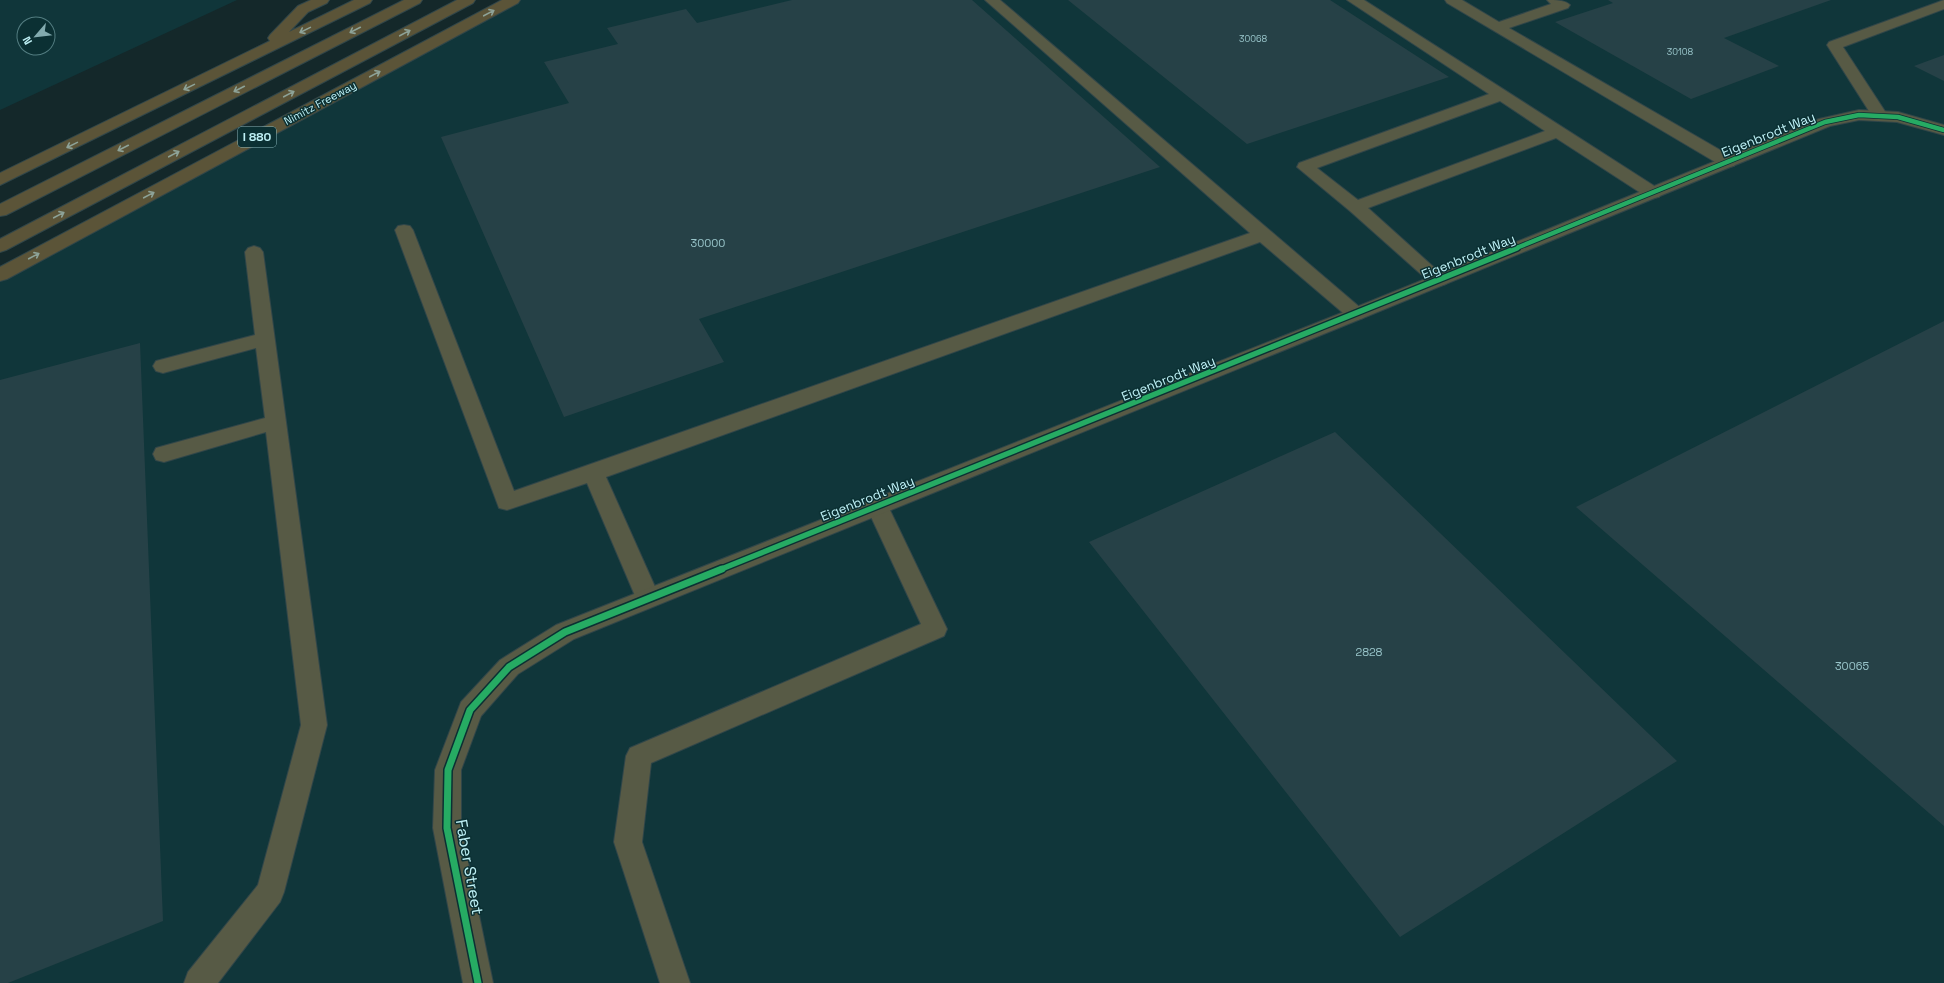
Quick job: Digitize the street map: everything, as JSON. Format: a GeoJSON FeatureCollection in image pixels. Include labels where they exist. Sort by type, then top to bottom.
{"type":"FeatureCollection","features":[{"type":"Feature","properties":{"kind":"highway"},"geometry":{"type":"LineString","coordinates":[[264,50],[303,9],[322,0]]}},
{"type":"Feature","properties":{"kind":"highway"},"geometry":{"type":"LineString","coordinates":[[0,180],[365,0]]}},
{"type":"Feature","properties":{"kind":"highway"},"geometry":{"type":"LineString","coordinates":[[0,210],[415,0]]}},
{"type":"Feature","properties":{"kind":"highway","name":"I 880"},"geometry":{"type":"LineString","coordinates":[[0,246],[468,0]]}},
{"type":"Feature","properties":{"kind":"highway","name":"Nimitz Freeway"},"geometry":{"type":"LineString","coordinates":[[0,275],[513,0]]}},
{"type":"Feature","properties":{"kind":"street"},"geometry":{"type":"LineString","coordinates":[[992,0],[1356,314]]}},
{"type":"Feature","properties":{"kind":"street"},"geometry":{"type":"LineString","coordinates":[[1354,0],[1653,193]]}},
{"type":"Feature","properties":{"kind":"street"},"geometry":{"type":"LineString","coordinates":[[1452,0],[1728,162]]}},
{"type":"Feature","properties":{"kind":"street"},"geometry":{"type":"LineString","coordinates":[[1497,27],[1563,5],[1554,0]]}},
{"type":"Feature","properties":{"kind":"street"},"geometry":{"type":"LineString","coordinates":[[1889,116],[1834,45],[1944,4]]}},
{"type":"Feature","properties":{"kind":"street"},"geometry":{"type":"LineString","coordinates":[[1438,280],[1356,208],[1305,167],[1502,95]]}},
{"type":"Feature","properties":{"kind":"street","name":"Eigenbrodt Way"},"geometry":{"type":"LineString","coordinates":[[470,710],[509,667],[565,632],[1356,314],[1826,122],[1859,115],[1889,116],[1944,130]]}},
{"type":"Feature","properties":{"kind":"street"},"geometry":{"type":"LineString","coordinates":[[1356,208],[1559,131]]}},
{"type":"Feature","properties":{"kind":"street"},"geometry":{"type":"LineString","coordinates":[[404,230],[507,502],[593,474],[1263,235]]}},
{"type":"Feature","properties":{"kind":"street"},"geometry":{"type":"LineString","coordinates":[[199,983],[270,892],[314,724],[254,252]]}},
{"type":"Feature","properties":{"kind":"street"},"geometry":{"type":"LineString","coordinates":[[163,366],[265,339]]}},
{"type":"Feature","properties":{"kind":"street"},"geometry":{"type":"LineString","coordinates":[[164,454],[276,422]]}},
{"type":"Feature","properties":{"kind":"street"},"geometry":{"type":"LineString","coordinates":[[593,474],[648,598]]}},
{"type":"Feature","properties":{"kind":"street"},"geometry":{"type":"LineString","coordinates":[[674,983],[628,842],[639,756],[935,629],[876,506]]}},
{"type":"Feature","properties":{"kind":"street","name":"Faber Street"},"geometry":{"type":"LineString","coordinates":[[470,710],[448,770],[447,828],[478,983]]}},
{"type":"Feature","properties":{"kind":"shaded area"},"geometry":{"type":"Polygon","coordinates":[[[0,0],[237,0],[0,110],[0,0]]]}},
{"type":"Feature","properties":{"kind":"shaded area"},"geometry":{"type":"Polygon","coordinates":[[[513,0],[1944,0],[1944,983],[0,983],[0,275],[513,0]]]}},
{"type":"Feature","properties":{"kind":"building"},"geometry":{"type":"Polygon","coordinates":[[[792,0],[972,0],[1160,167],[699,319],[724,362],[564,417],[441,137],[569,103],[544,62],[618,44],[607,28],[686,9],[697,23],[792,0]]]}},
{"type":"Feature","properties":{"kind":"building"},"geometry":{"type":"Polygon","coordinates":[[[1068,0],[1330,0],[1449,77],[1247,144],[1068,0]]]}},
{"type":"Feature","properties":{"kind":"building"},"geometry":{"type":"Polygon","coordinates":[[[1608,0],[1831,0],[1724,38],[1779,66],[1691,99],[1555,22],[1613,3],[1608,0]]]}},
{"type":"Feature","properties":{"kind":"building"},"geometry":{"type":"Polygon","coordinates":[[[1944,55],[1944,81],[1914,66],[1944,55]]]}},
{"type":"Feature","properties":{"kind":"building"},"geometry":{"type":"Polygon","coordinates":[[[1944,321],[1944,826],[1576,507],[1944,321]]]}},
{"type":"Feature","properties":{"kind":"building"},"geometry":{"type":"Polygon","coordinates":[[[140,343],[163,921],[8,983],[0,983],[0,380],[140,343]]]}},
{"type":"Feature","properties":{"kind":"building"},"geometry":{"type":"Polygon","coordinates":[[[1335,432],[1677,761],[1400,937],[1089,542],[1335,432]]]}},
{"type":"Feature","properties":{"kind":"cycle path"},"geometry":{"type":"LineString","coordinates":[[478,983],[447,828],[448,770],[470,710],[509,667],[565,632],[1356,314],[1825,122],[1859,115],[1898,117],[1944,130]]}}]}
